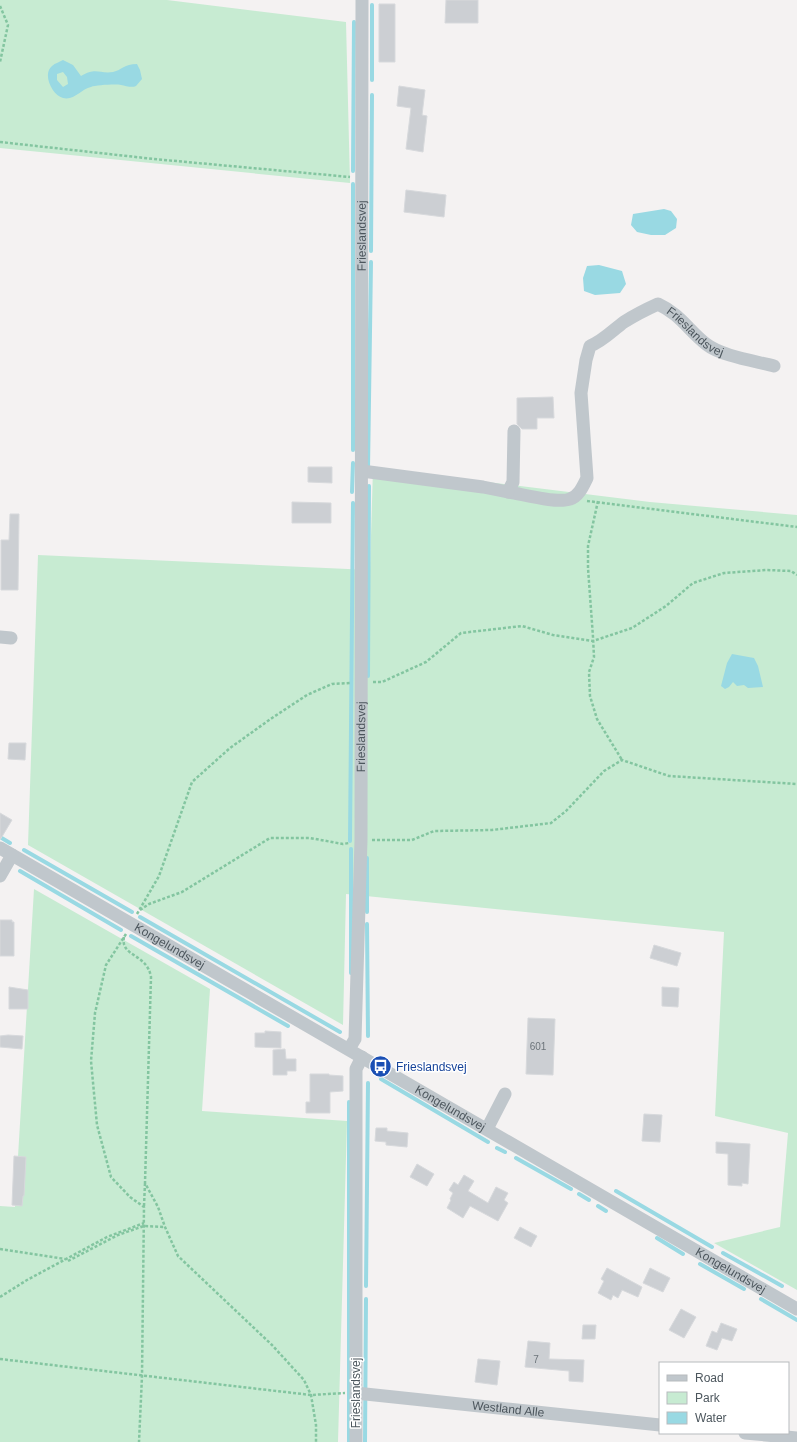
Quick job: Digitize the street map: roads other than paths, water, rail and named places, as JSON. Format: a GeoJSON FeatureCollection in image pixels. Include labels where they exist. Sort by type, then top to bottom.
{"type":"FeatureCollection","features":[{"type":"Feature","properties":{"kind":"street","name":"Frieslandsvej"},"geometry":{"type":"LineString","coordinates":[[349,1049],[355,1039],[360,840],[362,0]]}},
{"type":"Feature","properties":{"kind":"street","name":"Frieslandsvej"},"geometry":{"type":"LineString","coordinates":[[508,492],[556,500],[570,499],[582,490],[587,478],[581,393],[586,360],[590,346],[598,343],[624,322],[658,304],[668,308],[681,318],[706,344],[722,352],[774,366]]}},
{"type":"Feature","properties":{"kind":"street"},"geometry":{"type":"LineString","coordinates":[[362,472],[483,487],[508,492],[513,482],[514,431]]}},
{"type":"Feature","properties":{"kind":"street","name":"Kongelundsvej"},"geometry":{"type":"LineString","coordinates":[[0,848],[797,1309]]}},
{"type":"Feature","properties":{"kind":"street"},"geometry":{"type":"LineString","coordinates":[[0,876],[12,855]]}},
{"type":"Feature","properties":{"kind":"street","name":"Frieslandsvej"},"geometry":{"type":"LineString","coordinates":[[356,1442],[356,1069],[362,1057]]}},
{"type":"Feature","properties":{"kind":"street"},"geometry":{"type":"LineString","coordinates":[[486,1129],[505,1094]]}},
{"type":"Feature","properties":{"kind":"street","name":"Westland Alle"},"geometry":{"type":"LineString","coordinates":[[356,1393],[659,1424]]}},
{"type":"Feature","properties":{"kind":"street"},"geometry":{"type":"LineString","coordinates":[[755,1434],[797,1438]]}},
{"type":"Feature","properties":{"kind":"water"},"geometry":{"type":"Polygon","coordinates":[[[63,60],[73,65],[81,76],[94,71],[113,72],[129,65],[137,64],[142,79],[134,87],[121,85],[94,86],[87,88],[71,98],[63,98],[52,89],[48,79],[48,74],[52,66],[63,60]],[[63,72],[57,74],[57,80],[63,87],[68,84],[67,77],[63,72]]]}},
{"type":"Feature","properties":{"kind":"water"},"geometry":{"type":"Polygon","coordinates":[[[664,209],[671,211],[677,219],[676,228],[665,235],[651,235],[637,232],[631,225],[633,214],[664,209]]]}},
{"type":"Feature","properties":{"kind":"water"},"geometry":{"type":"Polygon","coordinates":[[[599,265],[622,271],[626,284],[620,293],[595,295],[584,291],[583,278],[587,266],[599,265]]]}},
{"type":"Feature","properties":{"kind":"water"},"geometry":{"type":"Polygon","coordinates":[[[732,654],[754,658],[758,666],[763,687],[748,688],[744,685],[737,686],[733,682],[725,689],[721,686],[727,663],[732,654]]]}},
{"type":"Feature","properties":{"kind":"waterway"},"geometry":{"type":"LineString","coordinates":[[372,5],[372,80]]}},
{"type":"Feature","properties":{"kind":"waterway"},"geometry":{"type":"LineString","coordinates":[[353,171],[354,22]]}},
{"type":"Feature","properties":{"kind":"waterway"},"geometry":{"type":"LineString","coordinates":[[371,251],[372,95]]}},
{"type":"Feature","properties":{"kind":"waterway"},"geometry":{"type":"LineString","coordinates":[[353,184],[353,450]]}},
{"type":"Feature","properties":{"kind":"waterway"},"geometry":{"type":"LineString","coordinates":[[368,469],[371,262]]}},
{"type":"Feature","properties":{"kind":"waterway"},"geometry":{"type":"LineString","coordinates":[[352,492],[353,463]]}},
{"type":"Feature","properties":{"kind":"waterway"},"geometry":{"type":"LineString","coordinates":[[368,676],[369,486]]}},
{"type":"Feature","properties":{"kind":"waterway"},"geometry":{"type":"LineString","coordinates":[[350,841],[353,503]]}},
{"type":"Feature","properties":{"kind":"waterway"},"geometry":{"type":"LineString","coordinates":[[0,837],[10,843]]}},
{"type":"Feature","properties":{"kind":"waterway"},"geometry":{"type":"LineString","coordinates":[[351,849],[351,973]]}},
{"type":"Feature","properties":{"kind":"waterway"},"geometry":{"type":"LineString","coordinates":[[24,850],[132,912]]}},
{"type":"Feature","properties":{"kind":"waterway"},"geometry":{"type":"LineString","coordinates":[[367,858],[367,912]]}},
{"type":"Feature","properties":{"kind":"waterway"},"geometry":{"type":"LineString","coordinates":[[20,871],[121,930]]}},
{"type":"Feature","properties":{"kind":"waterway"},"geometry":{"type":"LineString","coordinates":[[140,917],[340,1032]]}},
{"type":"Feature","properties":{"kind":"waterway"},"geometry":{"type":"LineString","coordinates":[[367,924],[368,1036]]}},
{"type":"Feature","properties":{"kind":"waterway"},"geometry":{"type":"LineString","coordinates":[[131,936],[288,1026]]}},
{"type":"Feature","properties":{"kind":"waterway"},"geometry":{"type":"LineString","coordinates":[[381,1079],[488,1142]]}},
{"type":"Feature","properties":{"kind":"waterway"},"geometry":{"type":"LineString","coordinates":[[366,1286],[368,1083]]}},
{"type":"Feature","properties":{"kind":"waterway"},"geometry":{"type":"LineString","coordinates":[[349,1102],[349,1442]]}},
{"type":"Feature","properties":{"kind":"waterway"},"geometry":{"type":"LineString","coordinates":[[497,1148],[505,1152]]}},
{"type":"Feature","properties":{"kind":"waterway"},"geometry":{"type":"LineString","coordinates":[[516,1158],[571,1189]]}},
{"type":"Feature","properties":{"kind":"waterway"},"geometry":{"type":"LineString","coordinates":[[616,1191],[712,1247]]}},
{"type":"Feature","properties":{"kind":"waterway"},"geometry":{"type":"LineString","coordinates":[[579,1194],[589,1200]]}},
{"type":"Feature","properties":{"kind":"waterway"},"geometry":{"type":"LineString","coordinates":[[598,1206],[606,1211]]}},
{"type":"Feature","properties":{"kind":"waterway"},"geometry":{"type":"LineString","coordinates":[[657,1238],[683,1254]]}},
{"type":"Feature","properties":{"kind":"waterway"},"geometry":{"type":"LineString","coordinates":[[723,1253],[782,1286]]}},
{"type":"Feature","properties":{"kind":"waterway"},"geometry":{"type":"LineString","coordinates":[[700,1264],[744,1289]]}},
{"type":"Feature","properties":{"kind":"waterway"},"geometry":{"type":"LineString","coordinates":[[365,1442],[366,1299]]}},
{"type":"Feature","properties":{"kind":"waterway"},"geometry":{"type":"LineString","coordinates":[[761,1299],[797,1320]]}},
{"type":"Feature","properties":{"kind":"place","name":"Frieslandsvej"},"geometry":{"type":"Point","coordinates":[380,1067]}}]}
